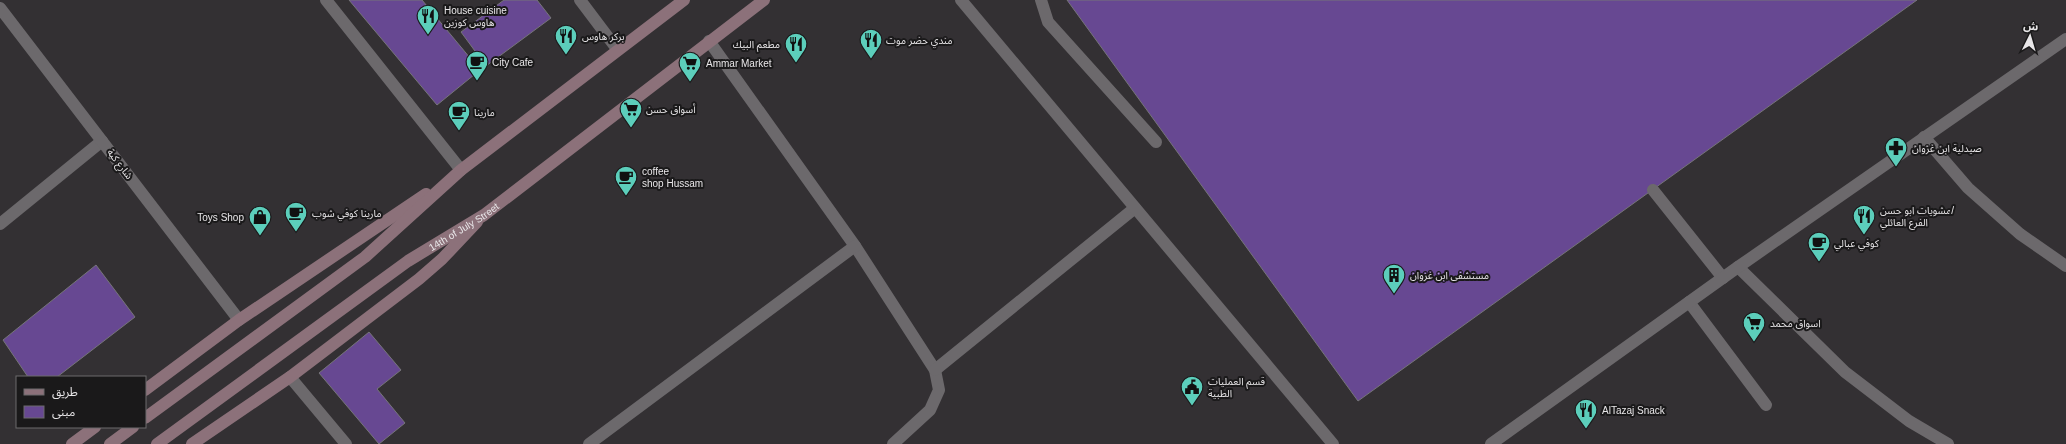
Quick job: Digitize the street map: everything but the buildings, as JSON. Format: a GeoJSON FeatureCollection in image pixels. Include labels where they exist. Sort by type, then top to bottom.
{"type":"FeatureCollection","features":[{"type":"Feature","properties":{"kind":"main road"},"geometry":{"type":"LineString","coordinates":[[146,389],[239,320],[461,170],[617,49],[684,0]]}},
{"type":"Feature","properties":{"kind":"main road","name":"14th of July Street"},"geometry":{"type":"LineString","coordinates":[[157,444],[384,278],[433,245],[484,215],[764,0]]}},
{"type":"Feature","properties":{"kind":"main road"},"geometry":{"type":"LineString","coordinates":[[146,417],[365,258],[461,170]]}},
{"type":"Feature","properties":{"kind":"main road"},"geometry":{"type":"LineString","coordinates":[[192,444],[290,377],[419,279],[458,243],[484,215]]}},
{"type":"Feature","properties":{"kind":"main road"},"geometry":{"type":"LineString","coordinates":[[72,444],[94,428]]}},
{"type":"Feature","properties":{"kind":"main road"},"geometry":{"type":"LineString","coordinates":[[110,444],[132,428]]}},
{"type":"Feature","properties":{"kind":"street"},"geometry":{"type":"LineString","coordinates":[[326,0],[461,170]]}},
{"type":"Feature","properties":{"kind":"street"},"geometry":{"type":"LineString","coordinates":[[580,0],[617,49]]}},
{"type":"Feature","properties":{"kind":"street"},"geometry":{"type":"LineString","coordinates":[[962,0],[1333,444]]}},
{"type":"Feature","properties":{"kind":"street"},"geometry":{"type":"LineString","coordinates":[[1041,0],[1048,22],[1156,142]]}},
{"type":"Feature","properties":{"kind":"street","name":"شارع كية"},"geometry":{"type":"LineString","coordinates":[[0,8],[239,320]]}},
{"type":"Feature","properties":{"kind":"street"},"geometry":{"type":"LineString","coordinates":[[1491,444],[1738,267],[2066,39]]}},
{"type":"Feature","properties":{"kind":"street"},"geometry":{"type":"LineString","coordinates":[[709,41],[855,246],[935,370],[939,390],[930,410],[893,444]]}},
{"type":"Feature","properties":{"kind":"street"},"geometry":{"type":"LineString","coordinates":[[1924,137],[1968,188],[2020,234],[2066,266]]}},
{"type":"Feature","properties":{"kind":"street"},"geometry":{"type":"LineString","coordinates":[[0,224],[102,141]]}},
{"type":"Feature","properties":{"kind":"street"},"geometry":{"type":"LineString","coordinates":[[1653,190],[1723,278]]}},
{"type":"Feature","properties":{"kind":"street"},"geometry":{"type":"LineString","coordinates":[[935,370],[1135,208]]}},
{"type":"Feature","properties":{"kind":"street"},"geometry":{"type":"LineString","coordinates":[[589,444],[855,246]]}},
{"type":"Feature","properties":{"kind":"street"},"geometry":{"type":"LineString","coordinates":[[1738,267],[1845,372],[1909,421],[1948,444]]}},
{"type":"Feature","properties":{"kind":"street"},"geometry":{"type":"LineString","coordinates":[[1689,302],[1766,405]]}},
{"type":"Feature","properties":{"kind":"street"},"geometry":{"type":"LineString","coordinates":[[290,377],[346,444]]}},
{"type":"Feature","properties":{"kind":"place","name":"House cuisine هاوس كوزين"},"geometry":{"type":"Point","coordinates":[428,36]}},
{"type":"Feature","properties":{"kind":"place","name":"بركر هاوس"},"geometry":{"type":"Point","coordinates":[566,56]}},
{"type":"Feature","properties":{"kind":"place","name":"مندي حضر موت"},"geometry":{"type":"Point","coordinates":[871,60]}},
{"type":"Feature","properties":{"kind":"place","name":"مطعم البيك"},"geometry":{"type":"Point","coordinates":[796,64]}},
{"type":"Feature","properties":{"kind":"place","name":"City Cafe"},"geometry":{"type":"Point","coordinates":[477,82]}},
{"type":"Feature","properties":{"kind":"place","name":"Ammar Market"},"geometry":{"type":"Point","coordinates":[690,82]}},
{"type":"Feature","properties":{"kind":"place","name":"أسواق حسن"},"geometry":{"type":"Point","coordinates":[631,128]}},
{"type":"Feature","properties":{"kind":"place","name":"مارينا"},"geometry":{"type":"Point","coordinates":[459,132]}},
{"type":"Feature","properties":{"kind":"place","name":"صيدلية ابن غزوان"},"geometry":{"type":"Point","coordinates":[1896,168]}},
{"type":"Feature","properties":{"kind":"place","name":"coffee shop Hussam"},"geometry":{"type":"Point","coordinates":[626,196]}},
{"type":"Feature","properties":{"kind":"place","name":"مارينا كوفي شوب"},"geometry":{"type":"Point","coordinates":[296,232]}},
{"type":"Feature","properties":{"kind":"place","name":"Toys Shop"},"geometry":{"type":"Point","coordinates":[260,236]}},
{"type":"Feature","properties":{"kind":"place","name":"مشويات ابو حسن/ الفرع العائلي"},"geometry":{"type":"Point","coordinates":[1864,236]}},
{"type":"Feature","properties":{"kind":"place","name":"كوفي عبالي"},"geometry":{"type":"Point","coordinates":[1819,262]}},
{"type":"Feature","properties":{"kind":"place","name":"مستشفى ابن غزوان"},"geometry":{"type":"Point","coordinates":[1394,294]}},
{"type":"Feature","properties":{"kind":"place","name":"اسواق محمد"},"geometry":{"type":"Point","coordinates":[1754,342]}},
{"type":"Feature","properties":{"kind":"place","name":"قسم العمليات الطبية"},"geometry":{"type":"Point","coordinates":[1192,406]}},
{"type":"Feature","properties":{"kind":"place","name":"AlTazaj Snack"},"geometry":{"type":"Point","coordinates":[1586,430]}}]}
